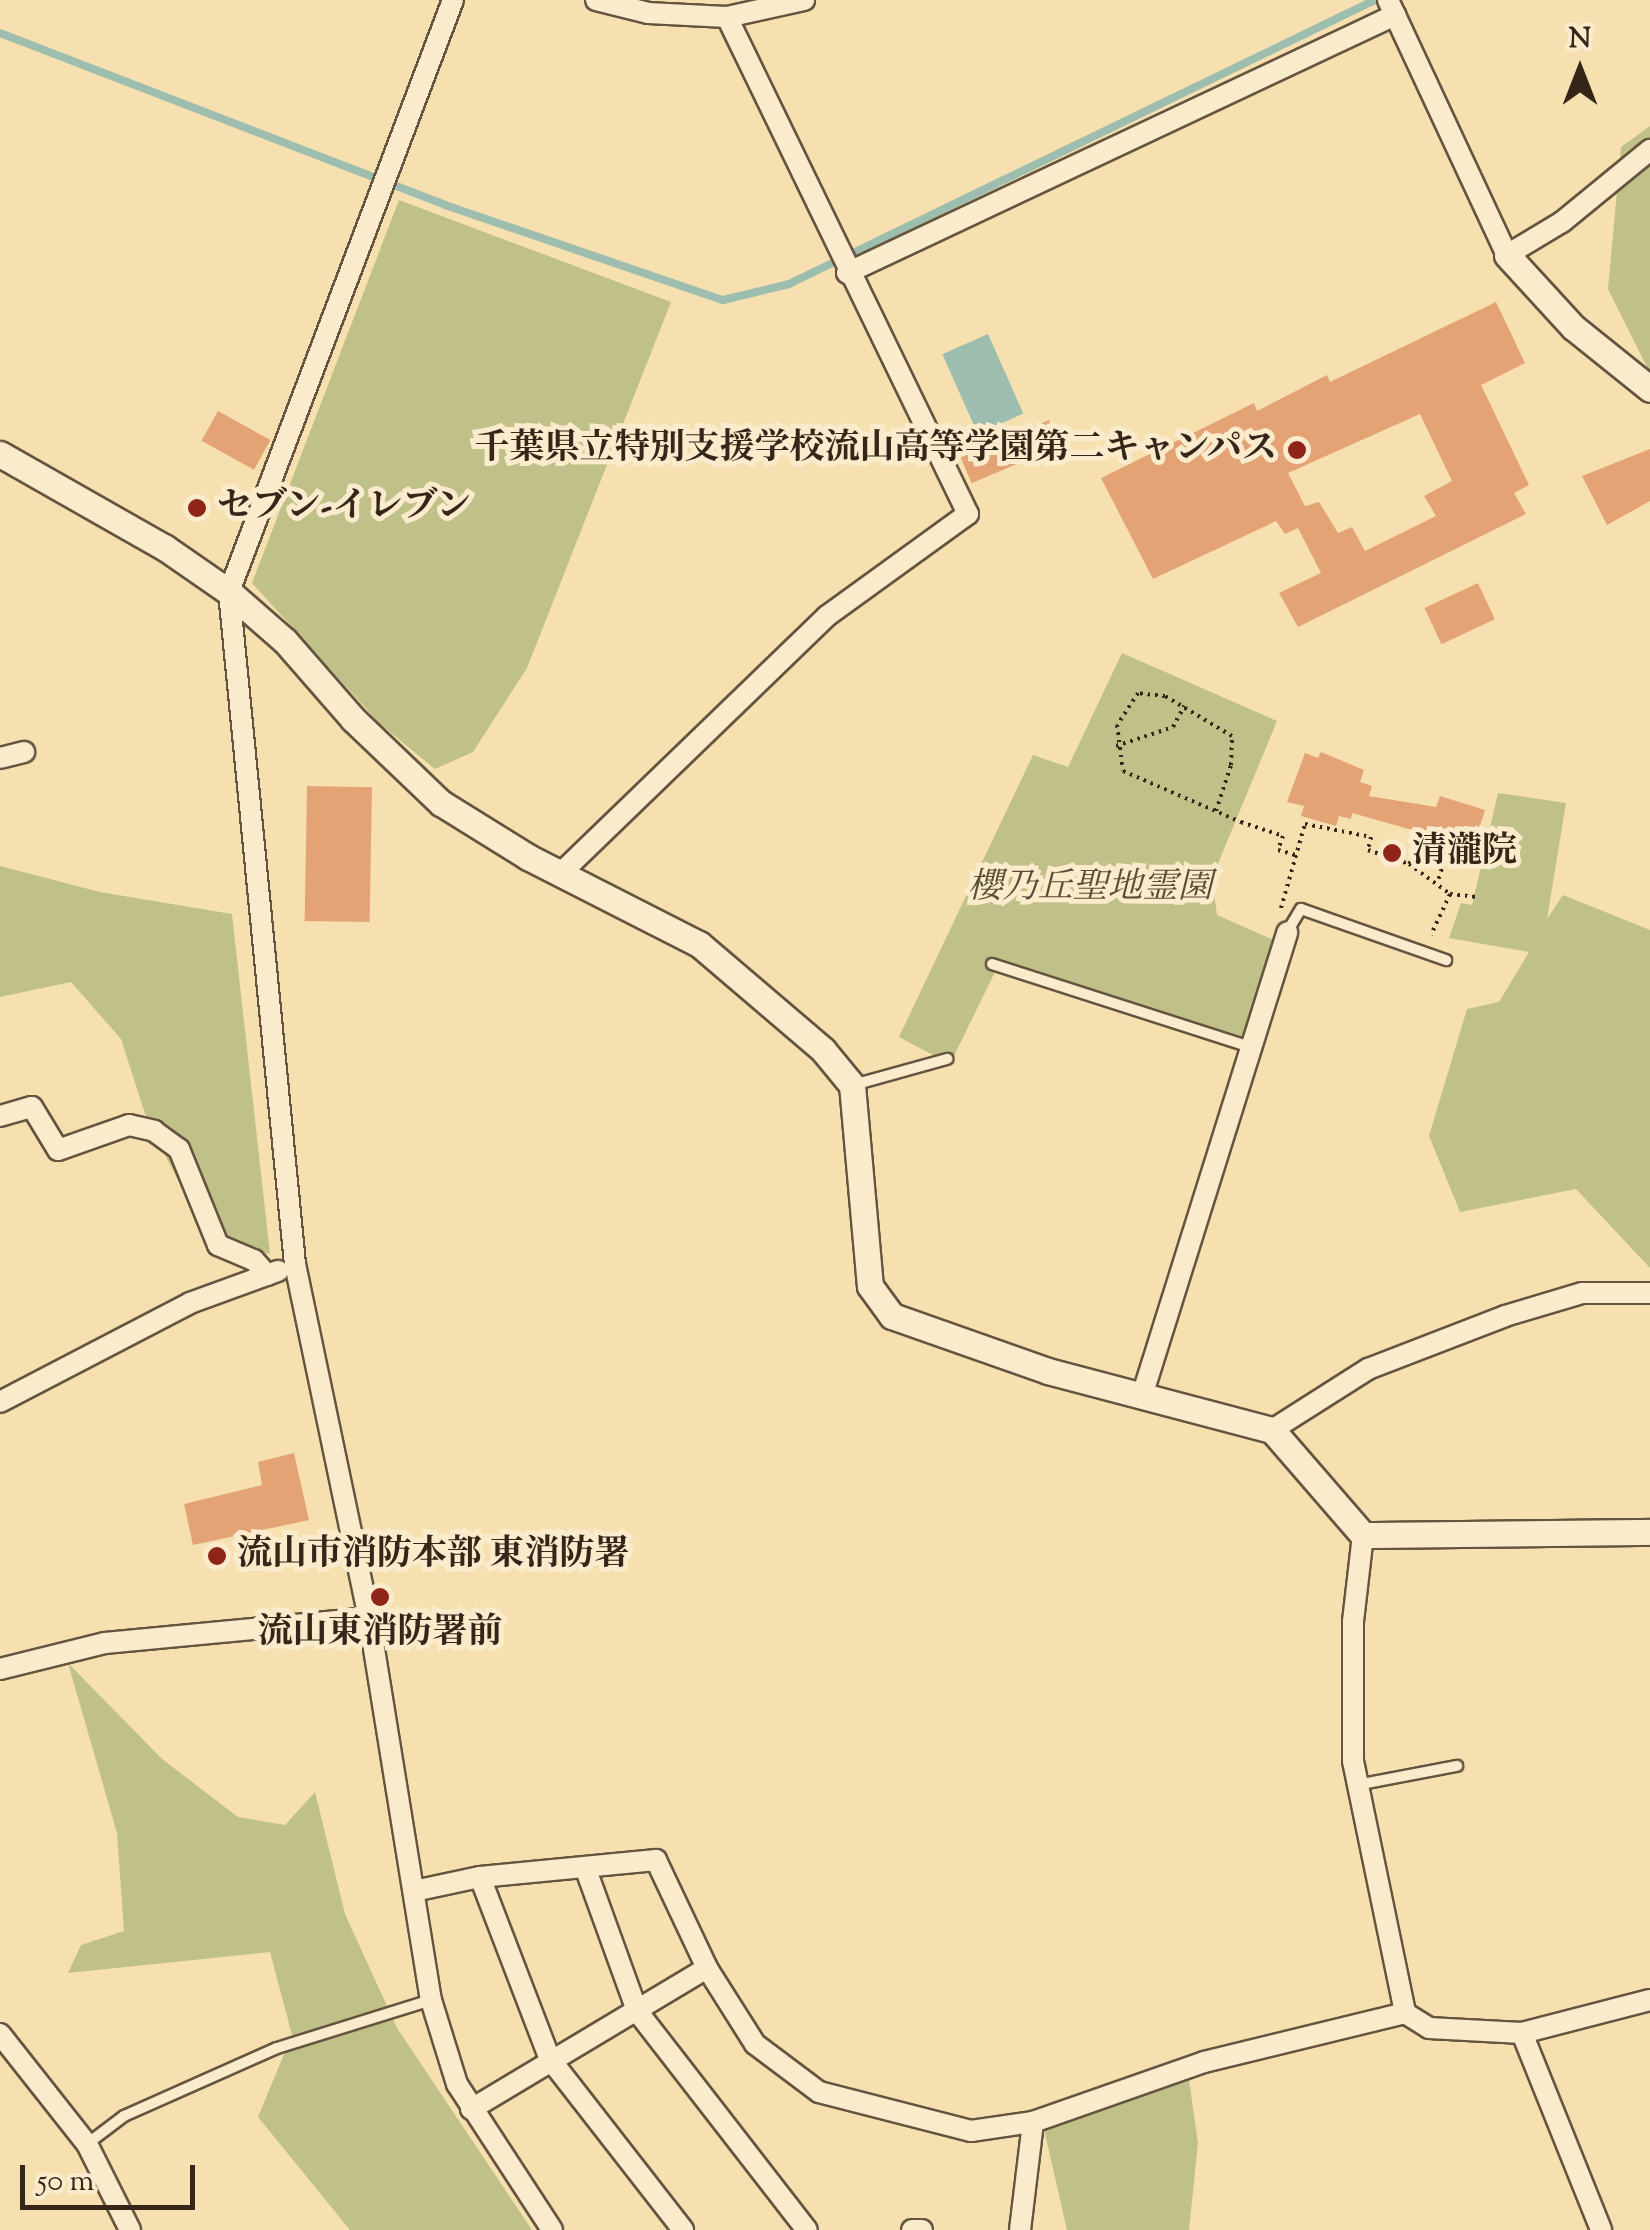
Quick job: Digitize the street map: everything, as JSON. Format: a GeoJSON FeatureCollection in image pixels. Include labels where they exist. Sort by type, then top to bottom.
{"type":"FeatureCollection","features":[{"type":"Feature","properties":{"kind":"street"},"geometry":{"type":"LineString","coordinates":[[453,0],[228,592],[295,1264],[370,1618],[431,2000],[471,2110],[552,2230]]}},
{"type":"Feature","properties":{"kind":"street"},"geometry":{"type":"LineString","coordinates":[[596,0],[648,13],[727,17],[804,0]]}},
{"type":"Feature","properties":{"kind":"street"},"geometry":{"type":"LineString","coordinates":[[844,269],[1391,7],[1507,256],[1572,327],[1650,389]]}},
{"type":"Feature","properties":{"kind":"street"},"geometry":{"type":"LineString","coordinates":[[562,872],[828,616],[968,514],[844,269],[727,17]]}},
{"type":"Feature","properties":{"kind":"street"},"geometry":{"type":"LineString","coordinates":[[1507,256],[1562,222],[1650,150]]}},
{"type":"Feature","properties":{"kind":"street"},"geometry":{"type":"LineString","coordinates":[[0,454],[164,547],[228,592],[285,640],[365,732],[441,803],[699,944],[823,1050],[852,1085],[870,1286],[892,1316],[1142,1396],[1272,1430],[1363,1535],[1352,1622],[1356,1785],[1385,1892],[1405,2013]]}},
{"type":"Feature","properties":{"kind":"street"},"geometry":{"type":"LineString","coordinates":[[0,758],[24,752]]}},
{"type":"Feature","properties":{"kind":"street"},"geometry":{"type":"LineString","coordinates":[[1142,1396],[1291,923]]}},
{"type":"Feature","properties":{"kind":"street"},"geometry":{"type":"LineString","coordinates":[[0,1116],[32,1107],[58,1150],[129,1125],[154,1131],[179,1149],[218,1245],[254,1260],[267,1275]]}},
{"type":"Feature","properties":{"kind":"street"},"geometry":{"type":"LineString","coordinates":[[0,1402],[190,1303],[295,1264]]}},
{"type":"Feature","properties":{"kind":"street"},"geometry":{"type":"LineString","coordinates":[[1272,1430],[1368,1369],[1505,1316],[1582,1292],[1650,1294]]}},
{"type":"Feature","properties":{"kind":"street"},"geometry":{"type":"LineString","coordinates":[[1363,1535],[1650,1532]]}},
{"type":"Feature","properties":{"kind":"street"},"geometry":{"type":"LineString","coordinates":[[0,1669],[106,1643],[370,1618]]}},
{"type":"Feature","properties":{"kind":"street"},"geometry":{"type":"LineString","coordinates":[[414,1892],[480,1877],[656,1860],[707,1968],[755,2044],[818,2092],[971,2131],[1033,2122],[1204,2062],[1405,2013],[1429,2028],[1522,2033],[1650,2000]]}},
{"type":"Feature","properties":{"kind":"street"},"geometry":{"type":"LineString","coordinates":[[585,1867],[636,2011],[808,2230]]}},
{"type":"Feature","properties":{"kind":"street"},"geometry":{"type":"LineString","coordinates":[[480,1877],[550,2060],[683,2230]]}},
{"type":"Feature","properties":{"kind":"street"},"geometry":{"type":"LineString","coordinates":[[471,2110],[707,1968]]}},
{"type":"Feature","properties":{"kind":"street"},"geometry":{"type":"LineString","coordinates":[[1522,2033],[1602,2230]]}},
{"type":"Feature","properties":{"kind":"street"},"geometry":{"type":"LineString","coordinates":[[0,2034],[87,2144],[130,2230]]}},
{"type":"Feature","properties":{"kind":"street"},"geometry":{"type":"LineString","coordinates":[[1020,2230],[1033,2122]]}},
{"type":"Feature","properties":{"kind":"street"},"geometry":{"type":"LineString","coordinates":[[912,2230],[922,2230]]}},
{"type":"Feature","properties":{"kind":"lane"},"geometry":{"type":"LineString","coordinates":[[1291,923],[1301,908],[1357,924],[1446,960]]}},
{"type":"Feature","properties":{"kind":"lane"},"geometry":{"type":"LineString","coordinates":[[992,964],[1252,1047]]}},
{"type":"Feature","properties":{"kind":"lane"},"geometry":{"type":"LineString","coordinates":[[852,1085],[947,1058]]}},
{"type":"Feature","properties":{"kind":"lane"},"geometry":{"type":"LineString","coordinates":[[1356,1785],[1456,1766]]}},
{"type":"Feature","properties":{"kind":"lane"},"geometry":{"type":"LineString","coordinates":[[87,2144],[124,2116],[277,2048],[431,2000]]}},
{"type":"Feature","properties":{"kind":"path"},"geometry":{"type":"LineString","coordinates":[[1216,810],[1231,765],[1232,736],[1184,706],[1138,692],[1116,725],[1116,746],[1123,771],[1216,810],[1283,836],[1278,850],[1296,855]]}},
{"type":"Feature","properties":{"kind":"path"},"geometry":{"type":"LineString","coordinates":[[1116,746],[1173,727],[1184,706]]}},
{"type":"Feature","properties":{"kind":"path"},"geometry":{"type":"LineString","coordinates":[[1291,923],[1280,908],[1306,821],[1371,837],[1368,850],[1410,864],[1450,894],[1478,897]]}},
{"type":"Feature","properties":{"kind":"path"},"geometry":{"type":"LineString","coordinates":[[1410,864],[1416,854],[1430,852],[1444,862],[1436,882]]}},
{"type":"Feature","properties":{"kind":"path"},"geometry":{"type":"LineString","coordinates":[[1416,951],[1442,924],[1450,894]]}},
{"type":"Feature","properties":{"kind":"green space"},"geometry":{"type":"Polygon","coordinates":[[[1650,126],[1650,373],[1608,289],[1621,147],[1650,126]]]}},
{"type":"Feature","properties":{"kind":"green space"},"geometry":{"type":"Polygon","coordinates":[[[399,200],[671,302],[527,668],[473,752],[435,769],[379,723],[252,583],[399,200]]]}},
{"type":"Feature","properties":{"kind":"green space","name":"櫻乃丘聖地霊園"},"geometry":{"type":"Polygon","coordinates":[[[1122,653],[1277,721],[1212,878],[1217,915],[1276,941],[1238,1051],[996,970],[950,1064],[899,1037],[1033,755],[1068,767],[1122,653]]]}},
{"type":"Feature","properties":{"kind":"green space"},"geometry":{"type":"Polygon","coordinates":[[[1498,793],[1566,803],[1547,919],[1563,895],[1650,930],[1650,1268],[1576,1189],[1460,1212],[1429,1136],[1467,1009],[1499,1002],[1529,952],[1449,938],[1461,903],[1472,905],[1498,793]]]}},
{"type":"Feature","properties":{"kind":"green space"},"geometry":{"type":"Polygon","coordinates":[[[0,866],[100,892],[232,914],[270,1254],[208,1237],[148,1123],[121,1039],[71,982],[0,997],[0,866]]]}},
{"type":"Feature","properties":{"kind":"green space"},"geometry":{"type":"Polygon","coordinates":[[[68,1663],[162,1759],[238,1817],[285,1825],[315,1792],[345,1914],[397,2028],[532,2230],[350,2230],[258,2117],[292,2035],[270,1952],[68,1973],[81,1945],[124,1931],[117,1833],[68,1663]]]}},
{"type":"Feature","properties":{"kind":"green space"},"geometry":{"type":"Polygon","coordinates":[[[1189,2080],[1198,2143],[1189,2230],[1067,2230],[1044,2129],[1189,2080]]]}},
{"type":"Feature","properties":{"kind":"shaded area"},"geometry":{"type":"Polygon","coordinates":[[[988,334],[1023,413],[978,434],[942,354],[988,334]]]}},
{"type":"Feature","properties":{"kind":"building"},"geometry":{"type":"Polygon","coordinates":[[[1496,302],[1525,363],[1481,385],[1529,485],[1514,493],[1526,514],[1298,627],[1279,593],[1321,573],[1298,528],[1285,534],[1276,521],[1153,579],[1101,478],[1254,403],[1257,411],[1327,375],[1330,382],[1496,302]],[[1420,414],[1288,473],[1305,506],[1319,502],[1338,533],[1352,527],[1365,551],[1436,516],[1424,496],[1452,481],[1420,414]]]}},
{"type":"Feature","properties":{"kind":"building"},"geometry":{"type":"Polygon","coordinates":[[[218,411],[270,440],[254,470],[202,441],[218,411]]]}},
{"type":"Feature","properties":{"kind":"building"},"geometry":{"type":"Polygon","coordinates":[[[1049,420],[1060,446],[972,483],[961,458],[1049,420]]]}},
{"type":"Feature","properties":{"kind":"building"},"geometry":{"type":"Polygon","coordinates":[[[1650,449],[1650,501],[1607,525],[1582,476],[1650,449]]]}},
{"type":"Feature","properties":{"kind":"building"},"geometry":{"type":"Polygon","coordinates":[[[1478,583],[1495,619],[1441,644],[1425,608],[1478,583]]]}},
{"type":"Feature","properties":{"kind":"building"},"geometry":{"type":"Polygon","coordinates":[[[1321,752],[1364,770],[1360,782],[1372,786],[1369,796],[1436,807],[1440,796],[1485,810],[1473,847],[1352,813],[1351,819],[1339,816],[1336,826],[1301,816],[1304,806],[1287,802],[1305,753],[1318,758],[1321,752]]]}},
{"type":"Feature","properties":{"kind":"building"},"geometry":{"type":"Polygon","coordinates":[[[307,786],[372,787],[370,922],[305,921],[307,786]]]}},
{"type":"Feature","properties":{"kind":"building"},"geometry":{"type":"Polygon","coordinates":[[[294,1453],[309,1520],[193,1545],[184,1504],[262,1485],[258,1462],[294,1453]]]}},
{"type":"Feature","properties":{"kind":"waterway"},"geometry":{"type":"LineString","coordinates":[[0,33],[445,205],[723,300],[789,284],[1375,0]]}},
{"type":"Feature","properties":{"kind":"place","name":"千葉県立特別支援学校流山高等学園第二キャンパス"},"geometry":{"type":"Point","coordinates":[1297,450]}},
{"type":"Feature","properties":{"kind":"place","name":"セブン-イレブン"},"geometry":{"type":"Point","coordinates":[197,508]}},
{"type":"Feature","properties":{"kind":"place","name":"清瀧院"},"geometry":{"type":"Point","coordinates":[1392,853]}},
{"type":"Feature","properties":{"kind":"place","name":"流山市消防本部 東消防署"},"geometry":{"type":"Point","coordinates":[217,1556]}},
{"type":"Feature","properties":{"kind":"place","name":"流山東消防署前"},"geometry":{"type":"Point","coordinates":[380,1597]}}]}
